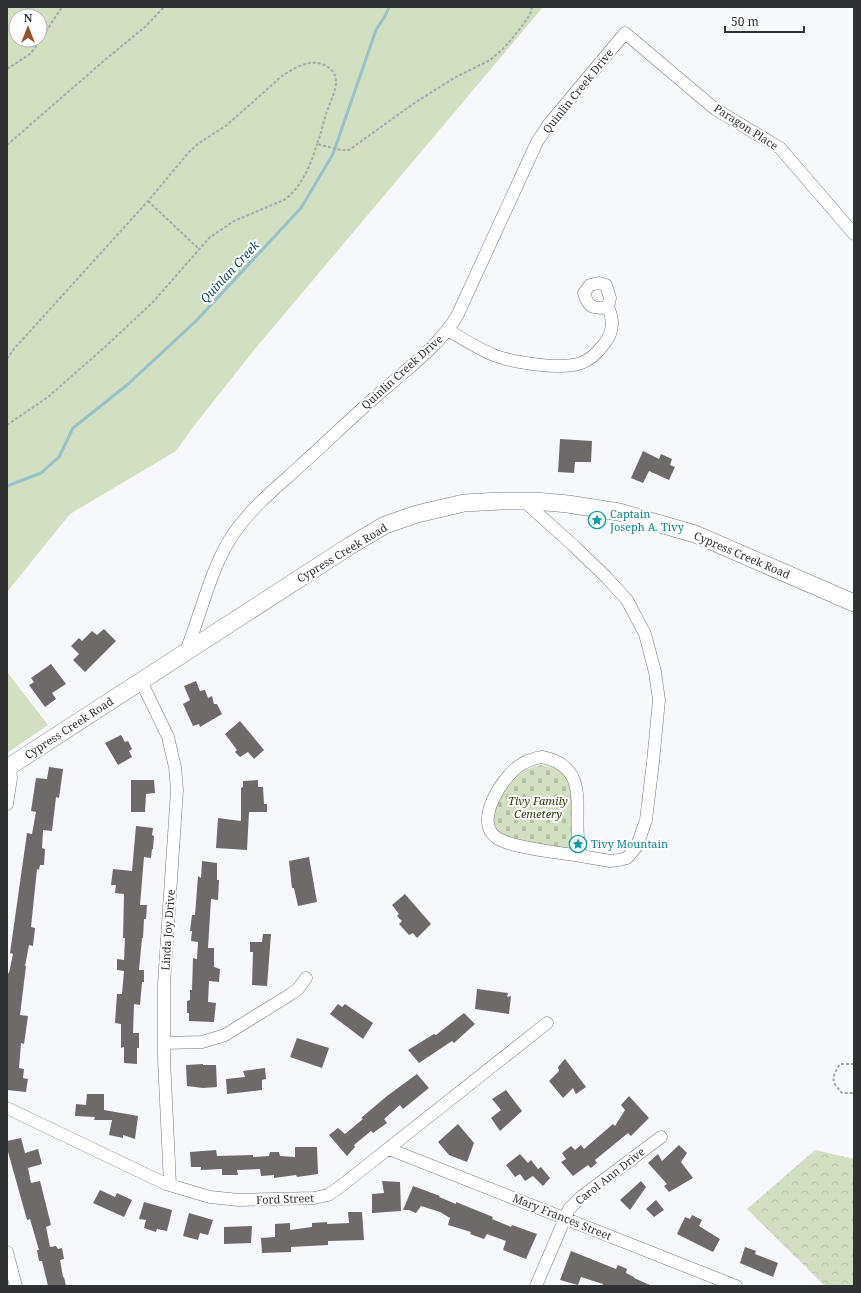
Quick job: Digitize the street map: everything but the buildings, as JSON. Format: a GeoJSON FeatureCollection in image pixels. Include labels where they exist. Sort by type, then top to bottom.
{"type":"FeatureCollection","features":[{"type":"Feature","properties":{"kind":"main road","name":"Cypress Creek Road"},"geometry":{"type":"LineString","coordinates":[[8,768],[185,652],[385,526],[417,514],[464,503],[524,501],[568,504],[619,512],[695,534],[854,603]]}},
{"type":"Feature","properties":{"kind":"street","name":"Paragon Place"},"geometry":{"type":"LineString","coordinates":[[625,34],[716,109],[780,148],[854,234]]}},
{"type":"Feature","properties":{"kind":"street","name":"Quinlin Creek Drive"},"geometry":{"type":"LineString","coordinates":[[185,652],[195,630],[220,557],[234,533],[252,510],[378,394],[432,347],[448,330],[456,316],[537,142],[549,124],[625,34]]}},
{"type":"Feature","properties":{"kind":"street"},"geometry":{"type":"LineString","coordinates":[[448,330],[495,356],[519,362],[563,366],[581,363],[596,354],[607,340],[612,325],[611,313],[608,307]]}},
{"type":"Feature","properties":{"kind":"street"},"geometry":{"type":"LineString","coordinates":[[524,501],[581,552],[627,600],[645,634],[655,672],[659,700],[646,820],[637,846],[627,858],[610,861],[515,845],[497,839],[490,832],[488,824],[492,801],[498,789],[509,774],[522,764],[542,757],[561,763],[570,771],[576,783],[578,795],[578,838],[581,856]]}},
{"type":"Feature","properties":{"kind":"street","name":"Linda Joy Drive"},"geometry":{"type":"LineString","coordinates":[[141,681],[168,736],[175,767],[178,801],[164,984],[164,1043],[170,1185]]}},
{"type":"Feature","properties":{"kind":"street"},"geometry":{"type":"LineString","coordinates":[[7,804],[11,778],[8,768]]}},
{"type":"Feature","properties":{"kind":"street"},"geometry":{"type":"LineString","coordinates":[[164,1043],[202,1042],[225,1035],[291,994],[306,978]]}},
{"type":"Feature","properties":{"kind":"street","name":"Ford Street"},"geometry":{"type":"LineString","coordinates":[[7,1108],[170,1185],[210,1197],[239,1200],[314,1198],[328,1195],[389,1149],[547,1024]]}},
{"type":"Feature","properties":{"kind":"street","name":"Carol Ann Drive"},"geometry":{"type":"LineString","coordinates":[[536,1286],[569,1209],[581,1197],[661,1137]]}},
{"type":"Feature","properties":{"kind":"street","name":"Mary Frances Street"},"geometry":{"type":"LineString","coordinates":[[389,1149],[736,1286]]}},
{"type":"Feature","properties":{"kind":"street"},"geometry":{"type":"LineString","coordinates":[[7,1252],[16,1286]]}},
{"type":"Feature","properties":{"kind":"path"},"geometry":{"type":"LineString","coordinates":[[7,69],[30,54],[62,7]]}},
{"type":"Feature","properties":{"kind":"path"},"geometry":{"type":"LineString","coordinates":[[7,145],[146,26],[164,7]]}},
{"type":"Feature","properties":{"kind":"path"},"geometry":{"type":"LineString","coordinates":[[317,144],[341,150],[349,150],[413,104],[454,78],[490,60],[505,47],[519,30],[527,19],[532,7]]}},
{"type":"Feature","properties":{"kind":"path"},"geometry":{"type":"LineString","coordinates":[[7,359],[13,350],[148,201],[189,152],[199,143],[227,125],[290,70],[315,62],[330,68],[335,74],[336,83],[334,93],[312,160],[298,186],[291,195],[284,200],[234,221],[209,238],[153,302],[106,346],[48,397],[7,425]]}},
{"type":"Feature","properties":{"kind":"path"},"geometry":{"type":"LineString","coordinates":[[148,201],[199,249]]}},
{"type":"Feature","properties":{"kind":"path"},"geometry":{"type":"LineString","coordinates":[[854,1064],[840,1064],[833,1074],[833,1083],[842,1093],[854,1093]]}},
{"type":"Feature","properties":{"kind":"green space"},"geometry":{"type":"Polygon","coordinates":[[[7,7],[543,7],[254,350],[193,427],[176,451],[70,514],[7,592],[7,7]]]}},
{"type":"Feature","properties":{"kind":"green space"},"geometry":{"type":"Polygon","coordinates":[[[7,672],[48,725],[7,753],[7,672]]]}},
{"type":"Feature","properties":{"kind":"green space","name":"Tivy Family Cemetery"},"geometry":{"type":"Polygon","coordinates":[[[542,765],[564,774],[571,785],[574,803],[576,851],[524,843],[514,840],[499,832],[495,824],[494,815],[501,796],[515,778],[532,767],[542,765]]]}},
{"type":"Feature","properties":{"kind":"green space"},"geometry":{"type":"Polygon","coordinates":[[[815,1150],[854,1159],[854,1286],[825,1286],[747,1209],[815,1150]]]}},
{"type":"Feature","properties":{"kind":"waterway","name":"Quinlan Creek"},"geometry":{"type":"LineString","coordinates":[[7,486],[41,473],[59,457],[73,428],[127,385],[196,321],[301,208],[333,154],[376,30],[389,7]]}},
{"type":"Feature","properties":{"kind":"place","name":"Captain Joseph A. Tivy"},"geometry":{"type":"Point","coordinates":[597,520]}},
{"type":"Feature","properties":{"kind":"place","name":"Tivy Mountain"},"geometry":{"type":"Point","coordinates":[578,844]}}]}
